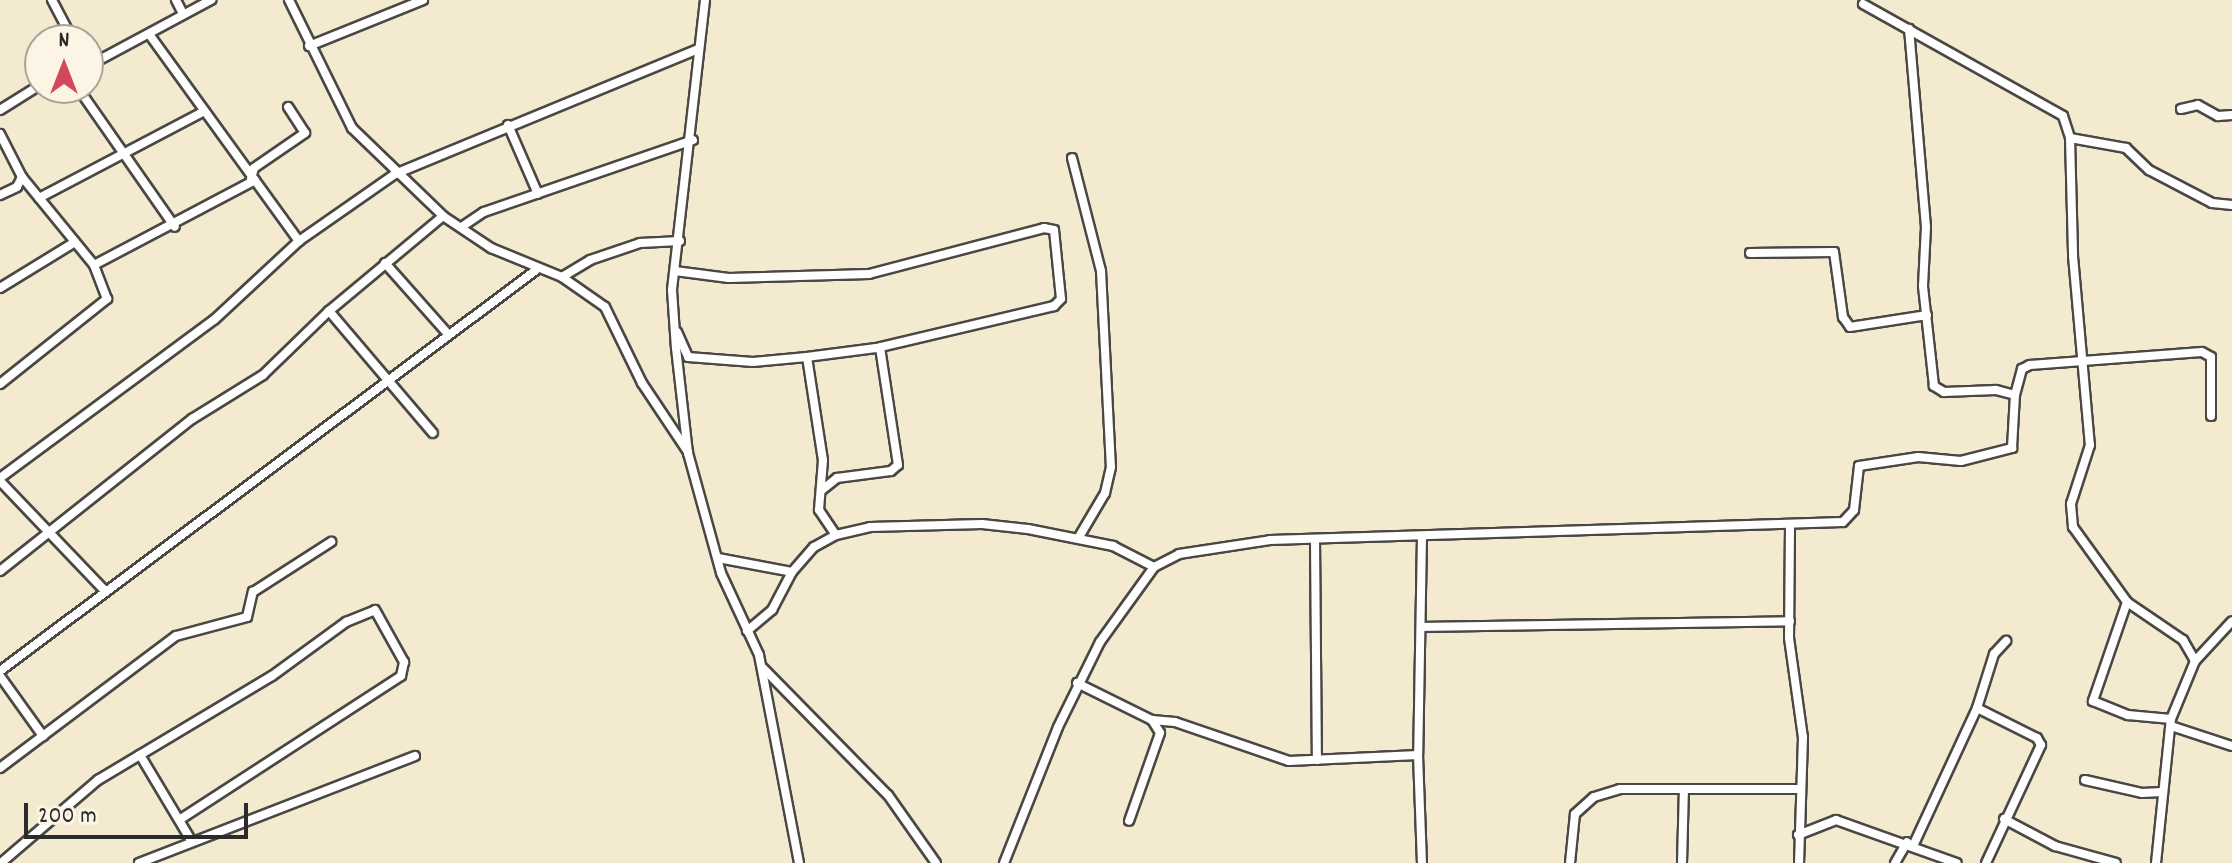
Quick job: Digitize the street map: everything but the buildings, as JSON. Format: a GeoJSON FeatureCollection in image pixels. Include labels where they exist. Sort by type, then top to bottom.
{"type":"FeatureCollection","features":[{"type":"Feature","properties":{"kind":"street"},"geometry":{"type":"LineString","coordinates":[[52,0],[65,24]]}},
{"type":"Feature","properties":{"kind":"street"},"geometry":{"type":"LineString","coordinates":[[176,0],[182,12]]}},
{"type":"Feature","properties":{"kind":"street"},"geometry":{"type":"LineString","coordinates":[[104,58],[182,12],[211,0]]}},
{"type":"Feature","properties":{"kind":"street"},"geometry":{"type":"LineString","coordinates":[[289,0],[352,128],[395,174],[443,216],[463,226],[491,248],[536,270],[562,277],[605,307],[642,383],[688,453]]}},
{"type":"Feature","properties":{"kind":"street"},"geometry":{"type":"LineString","coordinates":[[309,46],[423,0]]}},
{"type":"Feature","properties":{"kind":"street"},"geometry":{"type":"LineString","coordinates":[[705,0],[698,49],[693,140],[675,271],[675,328],[688,453],[718,558],[762,668],[773,748],[789,796],[799,863]]}},
{"type":"Feature","properties":{"kind":"street"},"geometry":{"type":"LineString","coordinates":[[1863,4],[2063,116],[2070,138],[2073,256],[2090,445],[2071,504],[2073,527],[2127,602],[2183,640],[2195,661]]}},
{"type":"Feature","properties":{"kind":"street"},"geometry":{"type":"LineString","coordinates":[[1909,29],[1926,227],[1927,315],[1937,391],[1996,390],[2015,395]]}},
{"type":"Feature","properties":{"kind":"street"},"geometry":{"type":"LineString","coordinates":[[149,34],[299,241]]}},
{"type":"Feature","properties":{"kind":"street"},"geometry":{"type":"LineString","coordinates":[[106,592],[52,530],[0,480],[215,319],[299,241],[395,174],[698,49]]}},
{"type":"Feature","properties":{"kind":"street"},"geometry":{"type":"LineString","coordinates":[[0,110],[24,95]]}},
{"type":"Feature","properties":{"kind":"street"},"geometry":{"type":"LineString","coordinates":[[89,104],[175,227]]}},
{"type":"Feature","properties":{"kind":"street"},"geometry":{"type":"LineString","coordinates":[[2181,109],[2198,105],[2218,116],[2232,115]]}},
{"type":"Feature","properties":{"kind":"street"},"geometry":{"type":"LineString","coordinates":[[94,265],[175,227],[252,179],[254,168],[305,133],[288,107]]}},
{"type":"Feature","properties":{"kind":"street"},"geometry":{"type":"LineString","coordinates":[[39,198],[205,111]]}},
{"type":"Feature","properties":{"kind":"street"},"geometry":{"type":"LineString","coordinates":[[508,125],[538,194]]}},
{"type":"Feature","properties":{"kind":"street"},"geometry":{"type":"LineString","coordinates":[[0,134],[22,177],[94,265],[107,299],[0,384]]}},
{"type":"Feature","properties":{"kind":"street"},"geometry":{"type":"LineString","coordinates":[[2070,138],[2126,148],[2149,170],[2212,203],[2232,205]]}},
{"type":"Feature","properties":{"kind":"street"},"geometry":{"type":"LineString","coordinates":[[463,226],[484,212],[693,140]]}},
{"type":"Feature","properties":{"kind":"street"},"geometry":{"type":"LineString","coordinates":[[1072,158],[1101,271],[1111,467],[1105,493],[1079,537]]}},
{"type":"Feature","properties":{"kind":"street"},"geometry":{"type":"LineString","coordinates":[[0,195],[17,187],[22,177]]}},
{"type":"Feature","properties":{"kind":"street"},"geometry":{"type":"LineString","coordinates":[[0,571],[192,419],[263,375],[329,311],[443,216]]}},
{"type":"Feature","properties":{"kind":"street"},"geometry":{"type":"LineString","coordinates":[[675,271],[729,278],[869,274],[1044,228],[1054,230],[1058,303],[880,347],[753,362],[688,357],[675,328]]}},
{"type":"Feature","properties":{"kind":"street"},"geometry":{"type":"LineString","coordinates":[[562,277],[590,260],[640,243],[680,241]]}},
{"type":"Feature","properties":{"kind":"street"},"geometry":{"type":"LineString","coordinates":[[0,288],[75,242]]}},
{"type":"Feature","properties":{"kind":"street"},"geometry":{"type":"LineString","coordinates":[[1750,253],[1834,252],[1843,317],[1850,327],[1927,315]]}},
{"type":"Feature","properties":{"kind":"street"},"geometry":{"type":"LineString","coordinates":[[385,263],[449,335]]}},
{"type":"Feature","properties":{"kind":"street"},"geometry":{"type":"LineString","coordinates":[[43,736],[0,674],[536,270]]}},
{"type":"Feature","properties":{"kind":"street"},"geometry":{"type":"LineString","coordinates":[[329,311],[433,433]]}},
{"type":"Feature","properties":{"kind":"street"},"geometry":{"type":"LineString","coordinates":[[821,491],[837,478],[891,471],[898,465],[880,347]]}},
{"type":"Feature","properties":{"kind":"street"},"geometry":{"type":"LineString","coordinates":[[1004,863],[1077,683],[1154,567],[1194,551],[1315,540],[1843,522],[1851,516],[1859,466],[1918,457],[1961,461],[2007,453],[2014,440],[2015,395],[2022,369],[2030,365],[2207,353],[2211,416]]}},
{"type":"Feature","properties":{"kind":"street"},"geometry":{"type":"LineString","coordinates":[[807,357],[823,460],[821,517],[836,535]]}},
{"type":"Feature","properties":{"kind":"street"},"geometry":{"type":"LineString","coordinates":[[747,631],[772,610],[792,572],[814,547],[836,535],[870,527],[982,524],[1079,537],[1113,546],[1154,567]]}},
{"type":"Feature","properties":{"kind":"street"},"geometry":{"type":"LineString","coordinates":[[1790,526],[1790,621],[1802,707],[1797,789],[1799,863]]}},
{"type":"Feature","properties":{"kind":"street"},"geometry":{"type":"LineString","coordinates":[[1422,536],[1423,627],[1418,755],[1422,863]]}},
{"type":"Feature","properties":{"kind":"street"},"geometry":{"type":"LineString","coordinates":[[1315,540],[1317,760]]}},
{"type":"Feature","properties":{"kind":"street"},"geometry":{"type":"LineString","coordinates":[[0,768],[176,636],[247,617],[253,592],[331,542]]}},
{"type":"Feature","properties":{"kind":"street"},"geometry":{"type":"LineString","coordinates":[[718,558],[792,572]]}},
{"type":"Feature","properties":{"kind":"street"},"geometry":{"type":"LineString","coordinates":[[2127,602],[2093,693],[2094,705],[2171,723],[2232,746]]}},
{"type":"Feature","properties":{"kind":"street"},"geometry":{"type":"LineString","coordinates":[[1,863],[70,801],[285,668],[346,622],[375,610],[404,662],[401,676],[181,819]]}},
{"type":"Feature","properties":{"kind":"street"},"geometry":{"type":"LineString","coordinates":[[1423,627],[1790,621]]}},
{"type":"Feature","properties":{"kind":"street"},"geometry":{"type":"LineString","coordinates":[[2156,863],[2171,723],[2195,661],[2232,621]]}},
{"type":"Feature","properties":{"kind":"street"},"geometry":{"type":"LineString","coordinates":[[1895,863],[1910,844],[1977,708],[1994,654],[2006,641]]}},
{"type":"Feature","properties":{"kind":"street"},"geometry":{"type":"LineString","coordinates":[[762,668],[888,795],[936,863]]}},
{"type":"Feature","properties":{"kind":"street"},"geometry":{"type":"LineString","coordinates":[[1077,683],[1152,720],[1175,722],[1289,761],[1418,755]]}},
{"type":"Feature","properties":{"kind":"street"},"geometry":{"type":"LineString","coordinates":[[1977,708],[2037,738],[2041,745],[1986,863]]}},
{"type":"Feature","properties":{"kind":"street"},"geometry":{"type":"LineString","coordinates":[[1129,821],[1159,745],[1152,720]]}},
{"type":"Feature","properties":{"kind":"street"},"geometry":{"type":"LineString","coordinates":[[140,755],[192,842]]}},
{"type":"Feature","properties":{"kind":"street"},"geometry":{"type":"LineString","coordinates":[[139,863],[415,756]]}},
{"type":"Feature","properties":{"kind":"street"},"geometry":{"type":"LineString","coordinates":[[2085,780],[2142,793],[2162,792]]}},
{"type":"Feature","properties":{"kind":"street"},"geometry":{"type":"LineString","coordinates":[[1570,863],[1575,814],[1583,803],[1620,789],[1797,789]]}},
{"type":"Feature","properties":{"kind":"street"},"geometry":{"type":"LineString","coordinates":[[1682,863],[1684,789]]}},
{"type":"Feature","properties":{"kind":"street"},"geometry":{"type":"LineString","coordinates":[[2004,819],[2068,850],[2116,863]]}},
{"type":"Feature","properties":{"kind":"street"},"geometry":{"type":"LineString","coordinates":[[1798,835],[1836,820],[1957,863]]}},
{"type":"Feature","properties":{"kind":"street"},"geometry":{"type":"LineString","coordinates":[[2063,863],[2068,850]]}}]}
